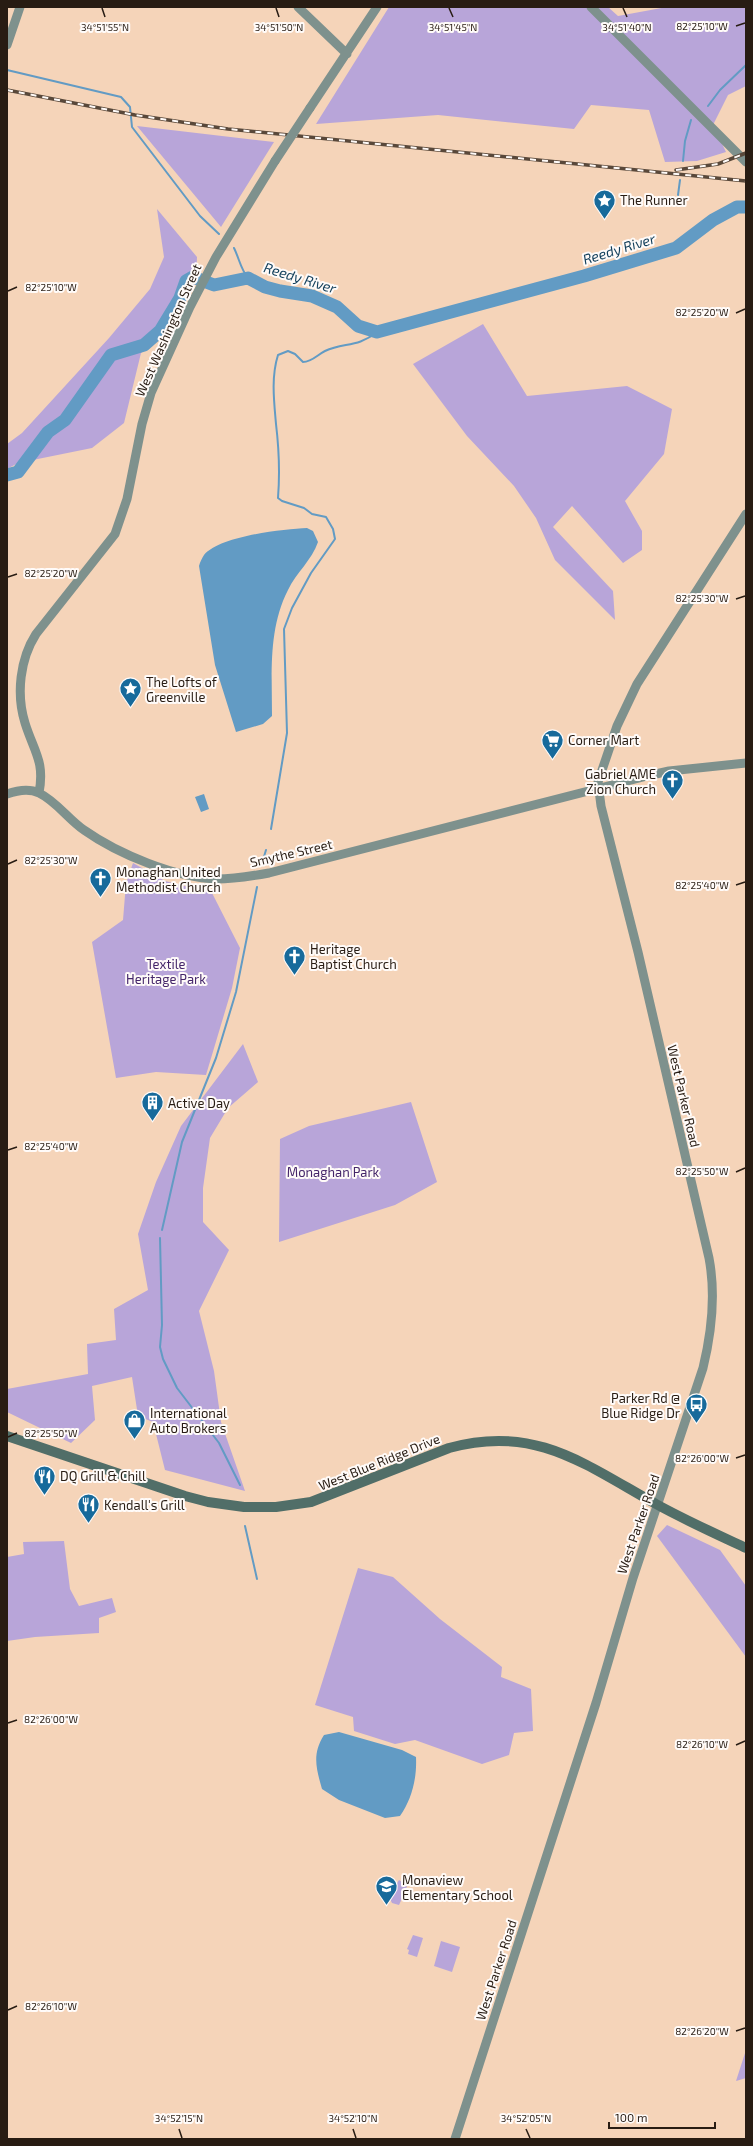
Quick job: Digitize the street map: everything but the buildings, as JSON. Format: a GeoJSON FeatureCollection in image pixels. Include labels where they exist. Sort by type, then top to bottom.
{"type":"FeatureCollection","features":[{"type":"Feature","properties":{"kind":"main road","name":"West Blue Ridge Drive"},"geometry":{"type":"LineString","coordinates":[[7,1436],[185,1496],[208,1502],[259,1507],[311,1502],[449,1448],[470,1442],[524,1441],[563,1453],[658,1506],[746,1548]]}},
{"type":"Feature","properties":{"kind":"street"},"geometry":{"type":"LineString","coordinates":[[7,45],[20,7]]}},
{"type":"Feature","properties":{"kind":"street"},"geometry":{"type":"LineString","coordinates":[[298,7],[347,54]]}},
{"type":"Feature","properties":{"kind":"street","name":"West Washington Street"},"geometry":{"type":"LineString","coordinates":[[39,793],[41,768],[25,722],[22,704],[21,680],[26,655],[36,634],[115,534],[127,500],[142,424],[151,393],[190,307],[210,268],[275,161],[377,7]]}},
{"type":"Feature","properties":{"kind":"street"},"geometry":{"type":"LineString","coordinates":[[591,7],[746,162]]}},
{"type":"Feature","properties":{"kind":"street"},"geometry":{"type":"LineString","coordinates":[[598,790],[601,772],[610,747],[637,684],[746,514]]}},
{"type":"Feature","properties":{"kind":"street","name":"Smythe Street"},"geometry":{"type":"LineString","coordinates":[[39,793],[82,829],[101,841],[166,869],[200,878],[216,879],[269,873],[669,771],[746,763]]}},
{"type":"Feature","properties":{"kind":"street"},"geometry":{"type":"LineString","coordinates":[[7,794],[26,790],[39,793]]}},
{"type":"Feature","properties":{"kind":"street","name":"West Parker Road"},"geometry":{"type":"LineString","coordinates":[[455,2139],[596,1703],[633,1578],[658,1506],[708,1349],[712,1319],[712,1276],[647,991],[598,790]]}},
{"type":"Feature","properties":{"kind":"green space"},"geometry":{"type":"Polygon","coordinates":[[[389,7],[608,7],[618,16],[667,7],[746,7],[746,86],[728,95],[713,125],[726,152],[697,161],[665,162],[649,110],[591,105],[574,129],[438,115],[316,124],[389,7]]]}},
{"type":"Feature","properties":{"kind":"green space"},"geometry":{"type":"Polygon","coordinates":[[[137,126],[274,142],[221,227],[137,126]]]}},
{"type":"Feature","properties":{"kind":"green space"},"geometry":{"type":"Polygon","coordinates":[[[157,209],[197,257],[196,281],[172,329],[141,353],[124,423],[92,448],[18,463],[7,469],[7,444],[22,433],[109,338],[150,289],[164,257],[157,209]]]}},
{"type":"Feature","properties":{"kind":"green space"},"geometry":{"type":"Polygon","coordinates":[[[483,324],[527,396],[627,386],[672,409],[664,454],[625,501],[642,531],[642,550],[623,563],[572,506],[553,527],[613,591],[615,620],[555,560],[536,518],[514,486],[467,436],[413,364],[483,324]]]}},
{"type":"Feature","properties":{"kind":"green space","name":"Textile Heritage Park"},"geometry":{"type":"Polygon","coordinates":[[[133,863],[165,881],[212,893],[240,948],[232,988],[206,1075],[156,1072],[116,1078],[92,942],[123,920],[126,883],[133,863]]]}},
{"type":"Feature","properties":{"kind":"green space"},"geometry":{"type":"Polygon","coordinates":[[[243,1044],[258,1082],[228,1108],[210,1138],[203,1188],[203,1222],[229,1250],[199,1311],[214,1371],[221,1422],[245,1491],[165,1470],[153,1422],[138,1416],[132,1377],[92,1386],[95,1420],[71,1443],[7,1412],[7,1389],[88,1374],[87,1344],[116,1340],[114,1309],[148,1290],[138,1234],[156,1182],[181,1126],[243,1044]]]}},
{"type":"Feature","properties":{"kind":"green space","name":"Monaghan Park"},"geometry":{"type":"Polygon","coordinates":[[[411,1102],[437,1182],[395,1205],[279,1242],[280,1139],[309,1126],[411,1102]]]}},
{"type":"Feature","properties":{"kind":"green space"},"geometry":{"type":"Polygon","coordinates":[[[667,1525],[720,1550],[746,1586],[746,1657],[657,1536],[667,1525]]]}},
{"type":"Feature","properties":{"kind":"green space"},"geometry":{"type":"Polygon","coordinates":[[[64,1541],[70,1589],[79,1606],[112,1598],[116,1612],[99,1618],[99,1633],[35,1637],[7,1641],[7,1557],[24,1554],[23,1542],[64,1541]]]}},
{"type":"Feature","properties":{"kind":"green space"},"geometry":{"type":"Polygon","coordinates":[[[358,1568],[393,1577],[440,1619],[502,1667],[501,1677],[531,1689],[533,1731],[514,1733],[509,1755],[482,1764],[415,1740],[395,1744],[354,1731],[353,1717],[315,1705],[358,1568]]]}},
{"type":"Feature","properties":{"kind":"green space"},"geometry":{"type":"Polygon","coordinates":[[[399,1880],[407,1885],[399,1905],[392,1903],[388,1895],[390,1888],[393,1890],[399,1880]]]}},
{"type":"Feature","properties":{"kind":"green space"},"geometry":{"type":"Polygon","coordinates":[[[413,1935],[423,1938],[417,1957],[408,1954],[409,1950],[407,1949],[413,1935]]]}},
{"type":"Feature","properties":{"kind":"green space"},"geometry":{"type":"Polygon","coordinates":[[[441,1941],[460,1947],[452,1972],[434,1966],[441,1941]]]}},
{"type":"Feature","properties":{"kind":"green space"},"geometry":{"type":"Polygon","coordinates":[[[746,2050],[746,2078],[736,2081],[746,2050]]]}},
{"type":"Feature","properties":{"kind":"water"},"geometry":{"type":"Polygon","coordinates":[[[307,528],[313,531],[318,542],[312,555],[291,584],[277,620],[272,652],[272,716],[263,724],[236,732],[215,665],[199,566],[200,563],[204,555],[212,548],[237,538],[268,532],[307,528]]]}},
{"type":"Feature","properties":{"kind":"water"},"geometry":{"type":"Polygon","coordinates":[[[204,794],[209,809],[201,812],[195,797],[204,794]]]}},
{"type":"Feature","properties":{"kind":"water"},"geometry":{"type":"Polygon","coordinates":[[[339,1732],[402,1750],[416,1757],[416,1773],[413,1788],[408,1803],[400,1816],[385,1818],[339,1800],[322,1789],[316,1761],[318,1748],[324,1735],[339,1732]]]}},
{"type":"Feature","properties":{"kind":"waterway"},"geometry":{"type":"LineString","coordinates":[[708,106],[720,90],[746,65]]}},
{"type":"Feature","properties":{"kind":"waterway"},"geometry":{"type":"LineString","coordinates":[[7,70],[121,97],[130,107],[132,127],[200,216],[219,234]]}},
{"type":"Feature","properties":{"kind":"waterway"},"geometry":{"type":"LineString","coordinates":[[683,161],[685,141],[691,120]]}},
{"type":"Feature","properties":{"kind":"waterway"},"geometry":{"type":"LineString","coordinates":[[678,195],[680,180]]}},
{"type":"Feature","properties":{"kind":"waterway","name":"Reedy River"},"geometry":{"type":"LineString","coordinates":[[7,475],[18,472],[48,432],[65,420],[111,355],[144,345],[160,331],[180,298],[186,281],[193,277],[214,285],[248,278],[265,287],[312,296],[337,307],[358,326],[377,332],[584,276],[676,248],[713,220],[737,207],[746,207]]}},
{"type":"Feature","properties":{"kind":"waterway"},"geometry":{"type":"LineString","coordinates":[[234,248],[242,268],[248,278]]}},
{"type":"Feature","properties":{"kind":"waterway"},"geometry":{"type":"LineString","coordinates":[[271,829],[287,733],[284,629],[292,608],[311,573],[335,539],[333,529],[326,517],[312,514],[304,508],[282,501],[278,498],[279,461],[274,407],[274,372],[278,355],[288,351],[295,354],[303,362],[306,362],[332,348],[357,343],[377,332]]}},
{"type":"Feature","properties":{"kind":"waterway"},"geometry":{"type":"LineString","coordinates":[[262,863],[266,850]]}},
{"type":"Feature","properties":{"kind":"waterway"},"geometry":{"type":"LineString","coordinates":[[162,1230],[182,1142],[216,1058],[236,992],[257,887]]}},
{"type":"Feature","properties":{"kind":"waterway"},"geometry":{"type":"LineString","coordinates":[[160,1238],[162,1325],[160,1347],[163,1359],[177,1388],[219,1443],[240,1485]]}},
{"type":"Feature","properties":{"kind":"waterway"},"geometry":{"type":"LineString","coordinates":[[245,1526],[257,1579]]}},
{"type":"Feature","properties":{"kind":"railway"},"geometry":{"type":"LineString","coordinates":[[7,90],[135,115],[228,129],[746,181]]}},
{"type":"Feature","properties":{"kind":"railway"},"geometry":{"type":"LineString","coordinates":[[676,170],[718,164],[746,153]]}},
{"type":"Feature","properties":{"kind":"place","name":"The Runner"},"geometry":{"type":"Point","coordinates":[605,220]}},
{"type":"Feature","properties":{"kind":"place","name":"The Lofts of Greenville"},"geometry":{"type":"Point","coordinates":[131,708]}},
{"type":"Feature","properties":{"kind":"place","name":"Corner Mart"},"geometry":{"type":"Point","coordinates":[553,760]}},
{"type":"Feature","properties":{"kind":"place","name":"Gabriel AME Zion Church"},"geometry":{"type":"Point","coordinates":[672,800]}},
{"type":"Feature","properties":{"kind":"place","name":"Monaghan United Methodist Church"},"geometry":{"type":"Point","coordinates":[101,898]}},
{"type":"Feature","properties":{"kind":"place","name":"Heritage Baptist Church"},"geometry":{"type":"Point","coordinates":[294,976]}},
{"type":"Feature","properties":{"kind":"place","name":"Active Day"},"geometry":{"type":"Point","coordinates":[152,1122]}},
{"type":"Feature","properties":{"kind":"place","name":"Parker Rd @ Blue Ridge Dr"},"geometry":{"type":"Point","coordinates":[696,1424]}},
{"type":"Feature","properties":{"kind":"place","name":"International Auto Brokers"},"geometry":{"type":"Point","coordinates":[135,1440]}},
{"type":"Feature","properties":{"kind":"place","name":"DQ Grill & Chill"},"geometry":{"type":"Point","coordinates":[45,1496]}},
{"type":"Feature","properties":{"kind":"place","name":"Kendall's Grill"},"geometry":{"type":"Point","coordinates":[89,1524]}},
{"type":"Feature","properties":{"kind":"place","name":"Monaview Elementary School"},"geometry":{"type":"Point","coordinates":[386,1906]}}]}
